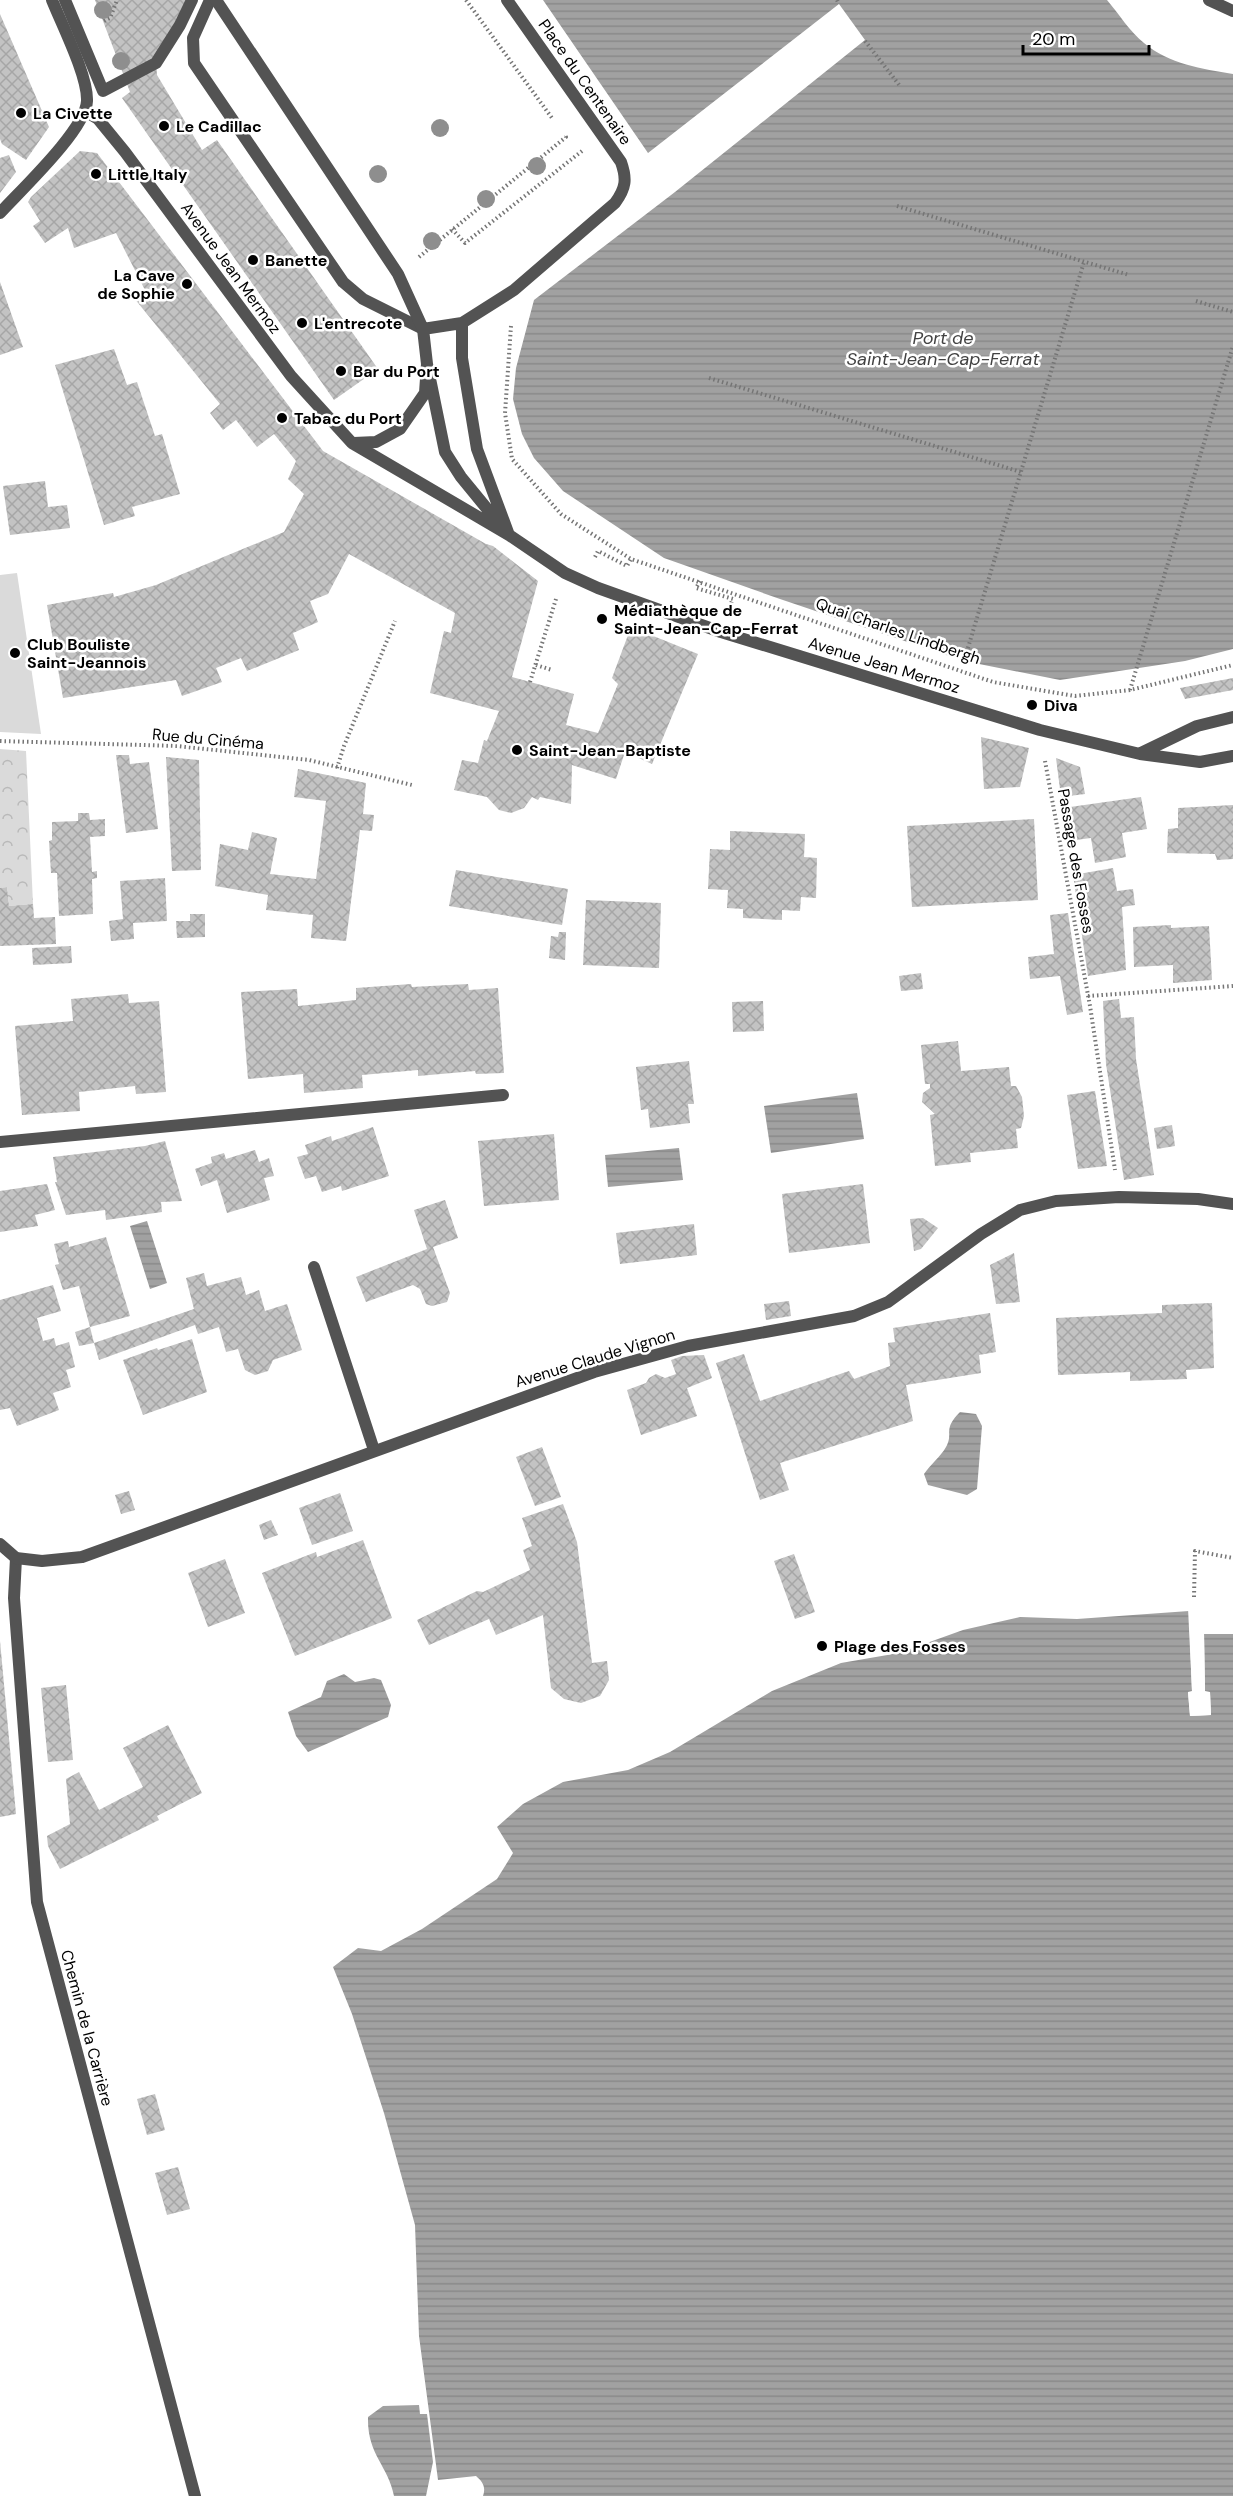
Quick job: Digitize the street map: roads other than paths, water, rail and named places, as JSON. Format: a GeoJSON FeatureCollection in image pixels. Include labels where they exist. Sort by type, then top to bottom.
{"type":"FeatureCollection","features":[{"type":"Feature","properties":{"kind":"street"},"geometry":{"type":"LineString","coordinates":[[0,213],[67,140],[85,111],[86,89],[52,0]]}},
{"type":"Feature","properties":{"kind":"street"},"geometry":{"type":"LineString","coordinates":[[65,0],[103,92],[156,63],[180,25],[192,0]]}},
{"type":"Feature","properties":{"kind":"street"},"geometry":{"type":"LineString","coordinates":[[210,0],[193,38],[194,63],[343,282],[363,299],[423,329]]}},
{"type":"Feature","properties":{"kind":"street"},"geometry":{"type":"LineString","coordinates":[[216,0],[398,274],[423,329]]}},
{"type":"Feature","properties":{"kind":"street","name":"Place du Centenaire"},"geometry":{"type":"LineString","coordinates":[[423,329],[462,323],[514,290],[615,203],[624,191],[626,176],[621,162],[507,0]]}},
{"type":"Feature","properties":{"kind":"street"},"geometry":{"type":"LineString","coordinates":[[1209,0],[1233,11]]}},
{"type":"Feature","properties":{"kind":"street","name":"Avenue Jean Mermoz"},"geometry":{"type":"LineString","coordinates":[[85,111],[98,119],[125,152],[291,376],[352,443],[508,535],[565,573],[598,588],[721,632],[1040,730],[1140,754],[1200,762],[1233,756]]}},
{"type":"Feature","properties":{"kind":"street"},"geometry":{"type":"LineString","coordinates":[[462,323],[462,358],[477,449],[508,535]]}},
{"type":"Feature","properties":{"kind":"street","name":"Avenue Jean Mermoz"},"geometry":{"type":"LineString","coordinates":[[423,329],[427,364],[445,452],[461,477],[508,535]]}},
{"type":"Feature","properties":{"kind":"street","name":"Avenue Jean Mermoz"},"geometry":{"type":"LineString","coordinates":[[352,443],[376,442],[400,429],[425,393],[427,364]]}},
{"type":"Feature","properties":{"kind":"street"},"geometry":{"type":"LineString","coordinates":[[1140,754],[1197,726],[1233,717]]}},
{"type":"Feature","properties":{"kind":"street"},"geometry":{"type":"LineString","coordinates":[[0,1142],[503,1095]]}},
{"type":"Feature","properties":{"kind":"street","name":"Avenue Claude Vignon"},"geometry":{"type":"LineString","coordinates":[[16,1558],[42,1561],[82,1557],[604,1369],[688,1346],[854,1316],[888,1302],[981,1234],[1020,1210],[1056,1201],[1119,1197],[1198,1199],[1233,1204]]}},
{"type":"Feature","properties":{"kind":"street"},"geometry":{"type":"LineString","coordinates":[[314,1267],[374,1450]]}},
{"type":"Feature","properties":{"kind":"street"},"geometry":{"type":"LineString","coordinates":[[0,1544],[16,1558]]}},
{"type":"Feature","properties":{"kind":"street","name":"Chemin de la Carrière"},"geometry":{"type":"LineString","coordinates":[[16,1558],[14,1598],[37,1902],[195,2496]]}},
{"type":"Feature","properties":{"kind":"water","name":"Port de Saint-Jean-Cap-Ferrat"},"geometry":{"type":"Polygon","coordinates":[[[543,0],[1107,0],[1134,34],[1164,56],[1186,64],[1233,74],[1233,649],[1185,661],[1060,680],[964,661],[664,558],[563,491],[534,458],[522,434],[513,399],[516,368],[534,300],[675,192],[865,40],[839,4],[648,153],[543,0]]]}},
{"type":"Feature","properties":{"kind":"water"},"geometry":{"type":"Polygon","coordinates":[[[857,1093],[864,1139],[771,1153],[764,1106],[857,1093]]]}},
{"type":"Feature","properties":{"kind":"water"},"geometry":{"type":"Polygon","coordinates":[[[679,1148],[683,1180],[608,1187],[605,1155],[679,1148]]]}},
{"type":"Feature","properties":{"kind":"water"},"geometry":{"type":"Polygon","coordinates":[[[147,1221],[167,1283],[150,1289],[130,1226],[147,1221]]]}},
{"type":"Feature","properties":{"kind":"water"},"geometry":{"type":"Polygon","coordinates":[[[960,1412],[976,1414],[982,1426],[977,1489],[967,1495],[928,1485],[924,1474],[946,1447],[951,1423],[960,1412]]]}},
{"type":"Feature","properties":{"kind":"water"},"geometry":{"type":"Polygon","coordinates":[[[1189,1611],[1192,1692],[1188,1692],[1190,1716],[1211,1715],[1210,1692],[1205,1692],[1204,1634],[1233,1634],[1233,2496],[483,2496],[483,2485],[476,2476],[438,2480],[419,2336],[415,2225],[384,2113],[352,2014],[333,1967],[358,1948],[381,1951],[422,1929],[497,1879],[513,1853],[497,1827],[523,1804],[563,1782],[628,1770],[670,1752],[772,1691],[841,1663],[899,1653],[963,1630],[1020,1617],[1077,1619],[1189,1611]]]}},
{"type":"Feature","properties":{"kind":"water"},"geometry":{"type":"Polygon","coordinates":[[[344,1674],[355,1682],[374,1678],[381,1680],[391,1705],[388,1717],[308,1752],[296,1736],[288,1712],[321,1697],[327,1681],[344,1674]]]}},
{"type":"Feature","properties":{"kind":"water"},"geometry":{"type":"Polygon","coordinates":[[[419,2405],[420,2414],[427,2414],[433,2462],[426,2496],[394,2496],[374,2451],[368,2417],[383,2406],[419,2405]]]}},
{"type":"Feature","properties":{"kind":"place","name":"La Civette"},"geometry":{"type":"Point","coordinates":[21,113]}},
{"type":"Feature","properties":{"kind":"place","name":"Le Cadillac"},"geometry":{"type":"Point","coordinates":[164,126]}},
{"type":"Feature","properties":{"kind":"place","name":"Little Italy"},"geometry":{"type":"Point","coordinates":[96,174]}},
{"type":"Feature","properties":{"kind":"place","name":"Banette"},"geometry":{"type":"Point","coordinates":[253,260]}},
{"type":"Feature","properties":{"kind":"place","name":"La Cave de Sophie"},"geometry":{"type":"Point","coordinates":[187,284]}},
{"type":"Feature","properties":{"kind":"place","name":"L'entrecote"},"geometry":{"type":"Point","coordinates":[302,323]}},
{"type":"Feature","properties":{"kind":"place","name":"Bar du Port"},"geometry":{"type":"Point","coordinates":[341,371]}},
{"type":"Feature","properties":{"kind":"place","name":"Tabac du Port"},"geometry":{"type":"Point","coordinates":[282,418]}},
{"type":"Feature","properties":{"kind":"place","name":"Médiathèque de Saint-Jean-Cap-Ferrat"},"geometry":{"type":"Point","coordinates":[602,619]}},
{"type":"Feature","properties":{"kind":"place","name":"Club Bouliste Saint-Jeannois"},"geometry":{"type":"Point","coordinates":[15,653]}},
{"type":"Feature","properties":{"kind":"place","name":"Diva"},"geometry":{"type":"Point","coordinates":[1032,705]}},
{"type":"Feature","properties":{"kind":"place","name":"Saint-Jean-Baptiste"},"geometry":{"type":"Point","coordinates":[517,750]}},
{"type":"Feature","properties":{"kind":"place","name":"Plage des Fosses"},"geometry":{"type":"Point","coordinates":[822,1646]}}]}
